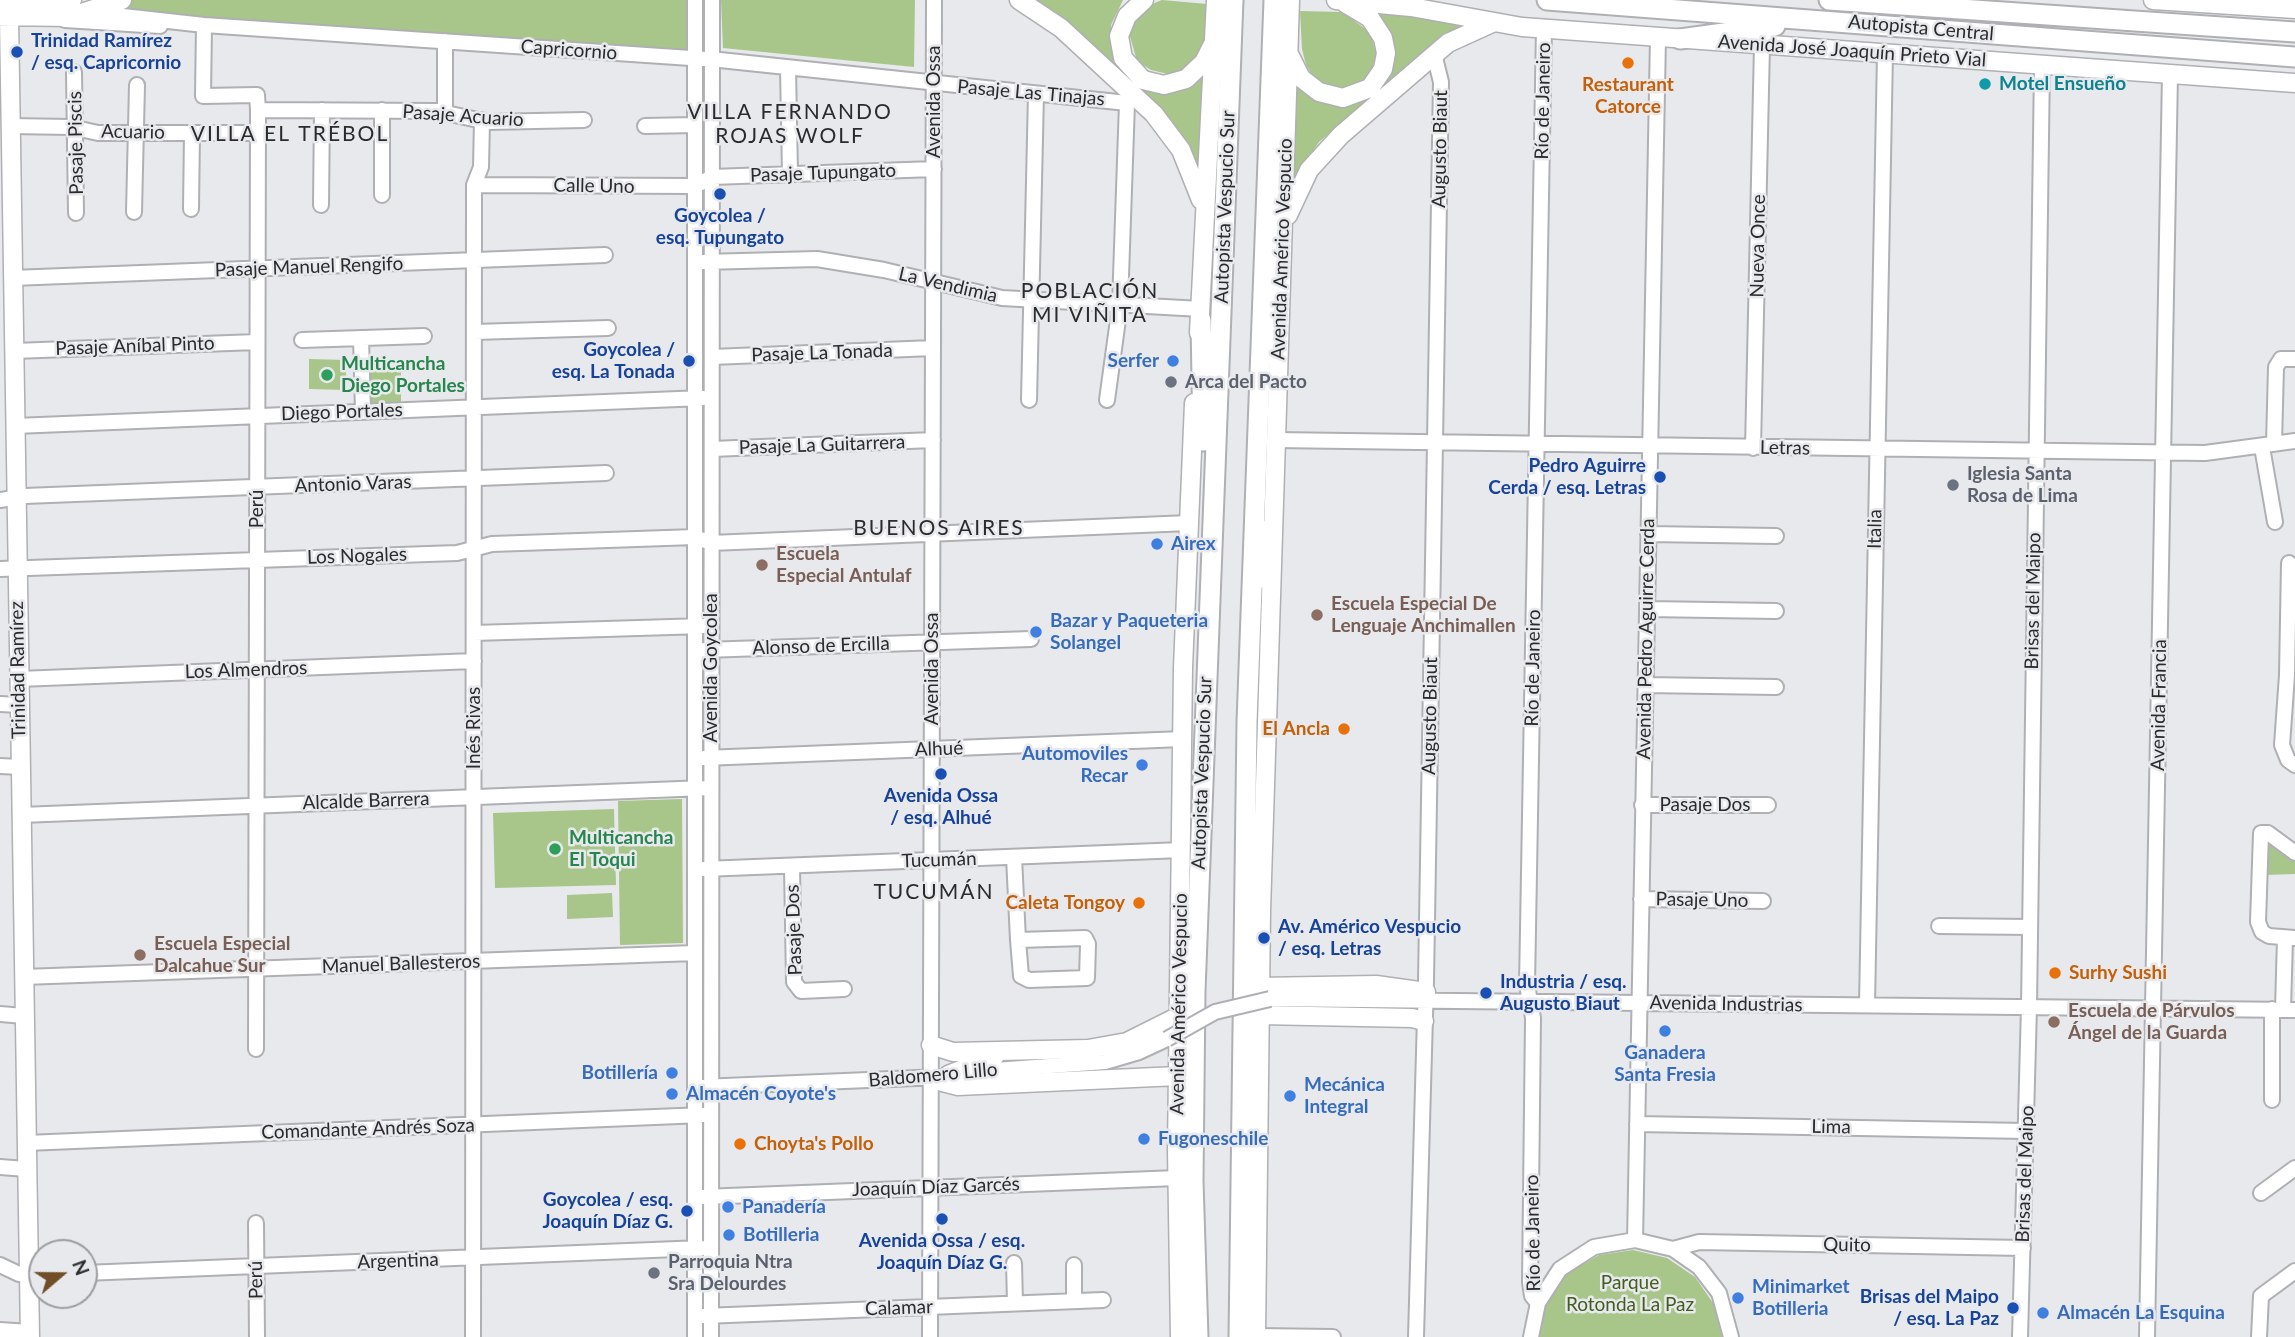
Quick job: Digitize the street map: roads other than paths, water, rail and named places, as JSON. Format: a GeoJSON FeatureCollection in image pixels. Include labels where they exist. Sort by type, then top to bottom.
{"type":"FeatureCollection","features":[{"type":"Feature","properties":{"kind":"highway","name":"Autopista Vespucio Sur"},"geometry":{"type":"LineString","coordinates":[[1198,1337],[1194,1181],[1195,991],[1233,0]]}},
{"type":"Feature","properties":{"kind":"highway"},"geometry":{"type":"LineString","coordinates":[[1250,1337],[1247,722],[1274,0]]}},
{"type":"Feature","properties":{"kind":"highway","name":"Autopista Central"},"geometry":{"type":"LineString","coordinates":[[1547,0],[2295,57]]}},
{"type":"Feature","properties":{"kind":"highway","name":"Autopista Central"},"geometry":{"type":"LineString","coordinates":[[1829,0],[2295,32]]}},
{"type":"Feature","properties":{"kind":"highway"},"geometry":{"type":"LineString","coordinates":[[1679,39],[1831,21]]}},
{"type":"Feature","properties":{"kind":"highway"},"geometry":{"type":"LineString","coordinates":[[1201,314],[1204,489],[1210,572]]}},
{"type":"Feature","properties":{"kind":"highway"},"geometry":{"type":"LineString","coordinates":[[1247,722],[1271,528]]}},
{"type":"Feature","properties":{"kind":"main road"},"geometry":{"type":"LineString","coordinates":[[45,12],[72,0]]}},
{"type":"Feature","properties":{"kind":"main road"},"geometry":{"type":"LineString","coordinates":[[45,12],[91,12],[122,0]]}},
{"type":"Feature","properties":{"kind":"main road"},"geometry":{"type":"LineString","coordinates":[[1019,0],[1061,28],[1166,127],[1195,179],[1205,225]]}},
{"type":"Feature","properties":{"kind":"main road"},"geometry":{"type":"LineString","coordinates":[[1144,0],[1126,16],[1119,36],[1122,58],[1143,80],[1164,85],[1186,79],[1204,62],[1215,37]]}},
{"type":"Feature","properties":{"kind":"main road","name":"Avenida Américo Vespucio"},"geometry":{"type":"LineString","coordinates":[[1180,1337],[1177,1178],[1183,739],[1189,523],[1216,0]]}},
{"type":"Feature","properties":{"kind":"main road","name":"Avenida Américo Vespucio"},"geometry":{"type":"LineString","coordinates":[[1250,1337],[1259,1015],[1264,993],[1271,528],[1290,0]]}},
{"type":"Feature","properties":{"kind":"main road"},"geometry":{"type":"LineString","coordinates":[[1289,53],[1305,83],[1326,95],[1350,97],[1364,92],[1375,82],[1385,61],[1381,32],[1361,11],[1335,0]]}},
{"type":"Feature","properties":{"kind":"main road","name":"Avenida José Joaquín Prieto Vial"},"geometry":{"type":"LineString","coordinates":[[1335,0],[1411,7],[1494,23],[1544,29],[2295,83]]}},
{"type":"Feature","properties":{"kind":"main road"},"geometry":{"type":"LineString","coordinates":[[2153,0],[2295,9]]}},
{"type":"Feature","properties":{"kind":"main road","name":"Capricornio"},"geometry":{"type":"LineString","coordinates":[[4,10],[45,12]]}},
{"type":"Feature","properties":{"kind":"main road","name":"Trinidad Ramírez"},"geometry":{"type":"LineString","coordinates":[[4,10],[10,126],[9,344],[15,426],[8,499],[8,569],[19,679],[26,1169],[32,1239]]}},
{"type":"Feature","properties":{"kind":"main road","name":"Avenida José Joaquín Prieto Vial"},"geometry":{"type":"LineString","coordinates":[[1282,231],[1298,188],[1322,154],[1434,54],[1461,35],[1494,23]]}},
{"type":"Feature","properties":{"kind":"main road"},"geometry":{"type":"LineString","coordinates":[[1264,993],[1376,985],[1425,996]]}},
{"type":"Feature","properties":{"kind":"main road"},"geometry":{"type":"LineString","coordinates":[[1259,1015],[1384,1017],[1424,1021]]}},
{"type":"Feature","properties":{"kind":"main road"},"geometry":{"type":"LineString","coordinates":[[931,1045],[953,1052],[1016,1052],[1114,1045],[1139,1037],[1179,1016]]}},
{"type":"Feature","properties":{"kind":"main road"},"geometry":{"type":"LineString","coordinates":[[940,1077],[997,1055],[1016,1052]]}},
{"type":"Feature","properties":{"kind":"main road"},"geometry":{"type":"LineString","coordinates":[[940,1077],[958,1086],[1178,1076]]}},
{"type":"Feature","properties":{"kind":"main road","name":"Trinidad Ramírez"},"geometry":{"type":"LineString","coordinates":[[30,1335],[32,1309]]}},
{"type":"Feature","properties":{"kind":"street","name":"Avenida Goycolea"},"geometry":{"type":"LineString","coordinates":[[695,0],[695,1337]]}},
{"type":"Feature","properties":{"kind":"street","name":"Avenida Goycolea"},"geometry":{"type":"LineString","coordinates":[[711,1337],[712,0]]}},
{"type":"Feature","properties":{"kind":"street","name":"Avenida Ossa"},"geometry":{"type":"LineString","coordinates":[[930,1337],[931,1188],[940,1077],[931,1045],[934,0]]}},
{"type":"Feature","properties":{"kind":"street","name":"Capricornio"},"geometry":{"type":"LineString","coordinates":[[45,12],[140,26],[204,25]]}},
{"type":"Feature","properties":{"kind":"street","name":"Capricornio"},"geometry":{"type":"LineString","coordinates":[[91,12],[204,25],[712,60],[934,84]]}},
{"type":"Feature","properties":{"kind":"street"},"geometry":{"type":"LineString","coordinates":[[204,25],[203,96],[257,95],[258,110]]}},
{"type":"Feature","properties":{"kind":"street","name":"Río de Janeiro"},"geometry":{"type":"LineString","coordinates":[[1538,1303],[1532,1296],[1530,1283],[1533,1018],[1527,985],[1544,29]]}},
{"type":"Feature","properties":{"kind":"street","name":"Avenida Pedro Aguirre Cerda"},"geometry":{"type":"LineString","coordinates":[[1636,1240],[1658,37]]}},
{"type":"Feature","properties":{"kind":"street"},"geometry":{"type":"LineString","coordinates":[[444,41],[445,111]]}},
{"type":"Feature","properties":{"kind":"street","name":"Nueva Once"},"geometry":{"type":"LineString","coordinates":[[1753,448],[1762,45]]}},
{"type":"Feature","properties":{"kind":"street","name":"Italia"},"geometry":{"type":"LineString","coordinates":[[1867,1005],[1885,53]]}},
{"type":"Feature","properties":{"kind":"street","name":"Augusto Biaut"},"geometry":{"type":"LineString","coordinates":[[1416,1337],[1425,996],[1441,76],[1434,54]]}},
{"type":"Feature","properties":{"kind":"street","name":"Brisas del Maipo"},"geometry":{"type":"LineString","coordinates":[[2020,1337],[2029,1007],[2042,65]]}},
{"type":"Feature","properties":{"kind":"street"},"geometry":{"type":"LineString","coordinates":[[788,68],[790,174]]}},
{"type":"Feature","properties":{"kind":"street","name":"Pasaje Piscis"},"geometry":{"type":"LineString","coordinates":[[74,72],[77,128],[76,213]]}},
{"type":"Feature","properties":{"kind":"street","name":"Avenida Francia"},"geometry":{"type":"LineString","coordinates":[[2147,1337],[2170,74]]}},
{"type":"Feature","properties":{"kind":"street","name":"Pasaje Las Tinajas"},"geometry":{"type":"LineString","coordinates":[[934,84],[1127,103],[1120,305]]}},
{"type":"Feature","properties":{"kind":"street"},"geometry":{"type":"LineString","coordinates":[[134,212],[137,85]]}},
{"type":"Feature","properties":{"kind":"street"},"geometry":{"type":"LineString","coordinates":[[1029,400],[1036,94]]}},
{"type":"Feature","properties":{"kind":"street","name":"Pasaje Acuario"},"geometry":{"type":"LineString","coordinates":[[258,110],[445,111],[482,120],[584,120]]}},
{"type":"Feature","properties":{"kind":"street","name":"Perú"},"geometry":{"type":"LineString","coordinates":[[256,1049],[258,110]]}},
{"type":"Feature","properties":{"kind":"street"},"geometry":{"type":"LineString","coordinates":[[321,205],[322,110]]}},
{"type":"Feature","properties":{"kind":"street"},"geometry":{"type":"LineString","coordinates":[[382,110],[382,195]]}},
{"type":"Feature","properties":{"kind":"street","name":"Inés Rivas"},"geometry":{"type":"LineString","coordinates":[[473,1337],[474,185],[481,167],[482,120]]}},
{"type":"Feature","properties":{"kind":"street"},"geometry":{"type":"LineString","coordinates":[[645,126],[695,125]]}},
{"type":"Feature","properties":{"kind":"street","name":"Acuario"},"geometry":{"type":"LineString","coordinates":[[10,126],[77,128],[98,132],[257,133]]}},
{"type":"Feature","properties":{"kind":"street"},"geometry":{"type":"LineString","coordinates":[[191,209],[192,133]]}},
{"type":"Feature","properties":{"kind":"street","name":"Pasaje Tupungato"},"geometry":{"type":"LineString","coordinates":[[712,177],[933,169]]}},
{"type":"Feature","properties":{"kind":"street","name":"Calle Uno"},"geometry":{"type":"LineString","coordinates":[[474,185],[695,186],[712,177]]}},
{"type":"Feature","properties":{"kind":"street","name":"Pasaje Manuel Rengifo"},"geometry":{"type":"LineString","coordinates":[[8,282],[257,268],[605,255]]}},
{"type":"Feature","properties":{"kind":"street","name":"La Vendimia"},"geometry":{"type":"LineString","coordinates":[[695,262],[817,259],[995,296],[1201,314]]}},
{"type":"Feature","properties":{"kind":"street"},"geometry":{"type":"LineString","coordinates":[[1107,400],[1120,305]]}},
{"type":"Feature","properties":{"kind":"street"},"geometry":{"type":"LineString","coordinates":[[474,332],[608,328]]}},
{"type":"Feature","properties":{"kind":"street"},"geometry":{"type":"LineString","coordinates":[[302,340],[424,335]]}},
{"type":"Feature","properties":{"kind":"street"},"geometry":{"type":"LineString","coordinates":[[361,338],[363,411]]}},
{"type":"Feature","properties":{"kind":"street","name":"Pasaje Aníbal Pinto"},"geometry":{"type":"LineString","coordinates":[[9,344],[257,342]]}},
{"type":"Feature","properties":{"kind":"street","name":"Pasaje La Tonada"},"geometry":{"type":"LineString","coordinates":[[712,357],[933,348]]}},
{"type":"Feature","properties":{"kind":"street"},"geometry":{"type":"LineString","coordinates":[[2275,522],[2268,445],[2276,367],[2281,359],[2295,359]]}},
{"type":"Feature","properties":{"kind":"street","name":"Diego Portales"},"geometry":{"type":"LineString","coordinates":[[15,426],[712,398]]}},
{"type":"Feature","properties":{"kind":"street","name":"Pasaje La Guitarrera"},"geometry":{"type":"LineString","coordinates":[[712,449],[933,440]]}},
{"type":"Feature","properties":{"kind":"street","name":"Letras"},"geometry":{"type":"LineString","coordinates":[[1275,440],[2163,453],[2215,453],[2295,441]]}},
{"type":"Feature","properties":{"kind":"street","name":"Antonio Varas"},"geometry":{"type":"LineString","coordinates":[[8,499],[606,473]]}},
{"type":"Feature","properties":{"kind":"street"},"geometry":{"type":"LineString","coordinates":[[711,543],[1189,523]]}},
{"type":"Feature","properties":{"kind":"street"},"geometry":{"type":"LineString","coordinates":[[1648,534],[1776,536]]}},
{"type":"Feature","properties":{"kind":"street","name":"Los Nogales"},"geometry":{"type":"LineString","coordinates":[[8,569],[457,553],[492,544],[695,537],[711,543]]}},
{"type":"Feature","properties":{"kind":"street"},"geometry":{"type":"LineString","coordinates":[[2289,563],[2292,599],[2291,675],[2282,745],[2288,760],[2295,765]]}},
{"type":"Feature","properties":{"kind":"street"},"geometry":{"type":"LineString","coordinates":[[1647,609],[1776,611]]}},
{"type":"Feature","properties":{"kind":"street"},"geometry":{"type":"LineString","coordinates":[[474,633],[711,626]]}},
{"type":"Feature","properties":{"kind":"street","name":"Alonso de Ercilla"},"geometry":{"type":"LineString","coordinates":[[695,651],[1031,639]]}},
{"type":"Feature","properties":{"kind":"street","name":"Los Almendros"},"geometry":{"type":"LineString","coordinates":[[19,679],[474,661]]}},
{"type":"Feature","properties":{"kind":"street"},"geometry":{"type":"LineString","coordinates":[[1645,685],[1776,687]]}},
{"type":"Feature","properties":{"kind":"street"},"geometry":{"type":"LineString","coordinates":[[0,704],[19,705]]}},
{"type":"Feature","properties":{"kind":"street","name":"Alhué"},"geometry":{"type":"LineString","coordinates":[[695,758],[1183,739]]}},
{"type":"Feature","properties":{"kind":"street"},"geometry":{"type":"LineString","coordinates":[[0,766],[20,767]]}},
{"type":"Feature","properties":{"kind":"street","name":"Alcalde Barrera"},"geometry":{"type":"LineString","coordinates":[[21,814],[710,788]]}},
{"type":"Feature","properties":{"kind":"street","name":"Pasaje Dos"},"geometry":{"type":"LineString","coordinates":[[1642,805],[1768,805]]}},
{"type":"Feature","properties":{"kind":"street"},"geometry":{"type":"LineString","coordinates":[[2273,1100],[2290,938],[2269,936],[2262,932],[2258,922],[2261,833],[2268,833],[2295,853]]}},
{"type":"Feature","properties":{"kind":"street","name":"Tucumán"},"geometry":{"type":"LineString","coordinates":[[695,870],[1182,850]]}},
{"type":"Feature","properties":{"kind":"street"},"geometry":{"type":"LineString","coordinates":[[1014,857],[1018,940],[1020,972],[1023,979],[1088,977],[1088,944],[1085,938],[1018,940]]}},
{"type":"Feature","properties":{"kind":"street","name":"Pasaje Dos"},"geometry":{"type":"LineString","coordinates":[[792,866],[794,982],[801,991],[844,989]]}},
{"type":"Feature","properties":{"kind":"street","name":"Pasaje Uno"},"geometry":{"type":"LineString","coordinates":[[1641,899],[1763,901]]}},
{"type":"Feature","properties":{"kind":"street"},"geometry":{"type":"LineString","coordinates":[[1939,926],[2030,927]]}},
{"type":"Feature","properties":{"kind":"street","name":"Manuel Ballesteros"},"geometry":{"type":"LineString","coordinates":[[23,977],[695,953]]}},
{"type":"Feature","properties":{"kind":"street","name":"Baldomero Lillo"},"geometry":{"type":"LineString","coordinates":[[695,1087],[940,1077],[989,1069],[1095,1063],[1129,1055],[1215,1012],[1264,993]]}},
{"type":"Feature","properties":{"kind":"street","name":"Avenida Industrias"},"geometry":{"type":"LineString","coordinates":[[1425,996],[1530,1002],[2283,1009]]}},
{"type":"Feature","properties":{"kind":"street"},"geometry":{"type":"LineString","coordinates":[[0,1014],[24,1016]]}},
{"type":"Feature","properties":{"kind":"street","name":"Comandante Andrés Soza"},"geometry":{"type":"LineString","coordinates":[[26,1143],[711,1114]]}},
{"type":"Feature","properties":{"kind":"street","name":"Lima"},"geometry":{"type":"LineString","coordinates":[[1637,1124],[2026,1131]]}},
{"type":"Feature","properties":{"kind":"street"},"geometry":{"type":"LineString","coordinates":[[0,1167],[26,1169]]}},
{"type":"Feature","properties":{"kind":"street"},"geometry":{"type":"LineString","coordinates":[[2261,1193],[2295,1168]]}},
{"type":"Feature","properties":{"kind":"street","name":"Joaquín Díaz Garcés"},"geometry":{"type":"LineString","coordinates":[[695,1197],[1177,1178]]}},
{"type":"Feature","properties":{"kind":"street","name":"Perú"},"geometry":{"type":"LineString","coordinates":[[256,1223],[257,1337]]}},
{"type":"Feature","properties":{"kind":"street"},"geometry":{"type":"LineString","coordinates":[[1531,1337],[1538,1303],[1551,1280],[1582,1253],[1607,1243],[1636,1240],[1672,1249],[1699,1267],[1715,1286],[1726,1308],[1731,1337]]}},
{"type":"Feature","properties":{"kind":"street","name":"Quito"},"geometry":{"type":"LineString","coordinates":[[1672,1249],[1699,1242],[2023,1248]]}},
{"type":"Feature","properties":{"kind":"street","name":"Argentina"},"geometry":{"type":"LineString","coordinates":[[98,1273],[711,1247]]}},
{"type":"Feature","properties":{"kind":"street"},"geometry":{"type":"LineString","coordinates":[[1014,1263],[1015,1304]]}},
{"type":"Feature","properties":{"kind":"street"},"geometry":{"type":"LineString","coordinates":[[0,1265],[28,1273]]}},
{"type":"Feature","properties":{"kind":"street"},"geometry":{"type":"LineString","coordinates":[[1074,1265],[1074,1301]]}},
{"type":"Feature","properties":{"kind":"street"},"geometry":{"type":"LineString","coordinates":[[2259,1337],[2261,1296],[2295,1271]]}},
{"type":"Feature","properties":{"kind":"street","name":"Calamar"},"geometry":{"type":"LineString","coordinates":[[695,1317],[1103,1300]]}},
{"type":"Feature","properties":{"kind":"street"},"geometry":{"type":"LineString","coordinates":[[0,1330],[30,1335]]}},
{"type":"Feature","properties":{"kind":"street"},"geometry":{"type":"LineString","coordinates":[[1250,1337],[1333,1337]]}},
{"type":"Feature","properties":{"kind":"place","name":"Trinidad Ramírez / esq. Capricornio"},"geometry":{"type":"Point","coordinates":[17,52]}},
{"type":"Feature","properties":{"kind":"place","name":"Restaurant Catorce"},"geometry":{"type":"Point","coordinates":[1628,63]}},
{"type":"Feature","properties":{"kind":"place","name":"Motel Ensueño"},"geometry":{"type":"Point","coordinates":[1985,84]}},
{"type":"Feature","properties":{"kind":"place","name":"Goycolea / esq. Tupungato"},"geometry":{"type":"Point","coordinates":[720,194]}},
{"type":"Feature","properties":{"kind":"place","name":"Goycolea / esq. La Tonada"},"geometry":{"type":"Point","coordinates":[689,361]}},
{"type":"Feature","properties":{"kind":"place","name":"Serfer"},"geometry":{"type":"Point","coordinates":[1173,361]}},
{"type":"Feature","properties":{"kind":"place","name":"Multicancha Diego Portales"},"geometry":{"type":"Point","coordinates":[327,375]}},
{"type":"Feature","properties":{"kind":"place","name":"Arca del Pacto"},"geometry":{"type":"Point","coordinates":[1171,382]}},
{"type":"Feature","properties":{"kind":"place","name":"Pedro Aguirre Cerda / esq. Letras"},"geometry":{"type":"Point","coordinates":[1660,477]}},
{"type":"Feature","properties":{"kind":"place","name":"Iglesia Santa Rosa de Lima"},"geometry":{"type":"Point","coordinates":[1953,485]}},
{"type":"Feature","properties":{"kind":"place","name":"Airex"},"geometry":{"type":"Point","coordinates":[1157,544]}},
{"type":"Feature","properties":{"kind":"place","name":"Escuela Especial Antulaf"},"geometry":{"type":"Point","coordinates":[762,565]}},
{"type":"Feature","properties":{"kind":"place","name":"Escuela Especial De Lenguaje Anchimallen"},"geometry":{"type":"Point","coordinates":[1317,615]}},
{"type":"Feature","properties":{"kind":"place","name":"Bazar y Paqueteria Solangel"},"geometry":{"type":"Point","coordinates":[1036,632]}},
{"type":"Feature","properties":{"kind":"place","name":"El Ancla"},"geometry":{"type":"Point","coordinates":[1344,729]}},
{"type":"Feature","properties":{"kind":"place","name":"Automoviles Recar"},"geometry":{"type":"Point","coordinates":[1142,765]}},
{"type":"Feature","properties":{"kind":"place","name":"Avenida Ossa / esq. Alhué"},"geometry":{"type":"Point","coordinates":[941,774]}},
{"type":"Feature","properties":{"kind":"place","name":"Multicancha El Toqui"},"geometry":{"type":"Point","coordinates":[555,849]}},
{"type":"Feature","properties":{"kind":"place","name":"Caleta Tongoy"},"geometry":{"type":"Point","coordinates":[1139,903]}},
{"type":"Feature","properties":{"kind":"place","name":"Av. Américo Vespucio / esq. Letras"},"geometry":{"type":"Point","coordinates":[1264,938]}},
{"type":"Feature","properties":{"kind":"place","name":"Escuela Especial Dalcahue Sur"},"geometry":{"type":"Point","coordinates":[140,955]}},
{"type":"Feature","properties":{"kind":"place","name":"Surhy Sushi"},"geometry":{"type":"Point","coordinates":[2055,973]}},
{"type":"Feature","properties":{"kind":"place","name":"Industria / esq. Augusto Biaut"},"geometry":{"type":"Point","coordinates":[1486,993]}},
{"type":"Feature","properties":{"kind":"place","name":"Escuela de Párvulos Ángel de la Guarda"},"geometry":{"type":"Point","coordinates":[2054,1022]}},
{"type":"Feature","properties":{"kind":"place","name":"Ganadera Santa Fresia"},"geometry":{"type":"Point","coordinates":[1665,1031]}},
{"type":"Feature","properties":{"kind":"place","name":"Botillería"},"geometry":{"type":"Point","coordinates":[672,1073]}},
{"type":"Feature","properties":{"kind":"place","name":"Almacén Coyote's"},"geometry":{"type":"Point","coordinates":[672,1094]}},
{"type":"Feature","properties":{"kind":"place","name":"Mecánica Integral"},"geometry":{"type":"Point","coordinates":[1290,1096]}},
{"type":"Feature","properties":{"kind":"place","name":"Fugoneschile"},"geometry":{"type":"Point","coordinates":[1144,1139]}},
{"type":"Feature","properties":{"kind":"place","name":"Choyta's Pollo"},"geometry":{"type":"Point","coordinates":[740,1144]}},
{"type":"Feature","properties":{"kind":"place","name":"Panadería"},"geometry":{"type":"Point","coordinates":[728,1207]}},
{"type":"Feature","properties":{"kind":"place","name":"Goycolea / esq. Joaquín Díaz G."},"geometry":{"type":"Point","coordinates":[687,1211]}},
{"type":"Feature","properties":{"kind":"place","name":"Avenida Ossa / esq. Joaquín Díaz G."},"geometry":{"type":"Point","coordinates":[942,1219]}},
{"type":"Feature","properties":{"kind":"place","name":"Botilleria"},"geometry":{"type":"Point","coordinates":[729,1235]}},
{"type":"Feature","properties":{"kind":"place","name":"Parroquia Ntra Sra Delourdes"},"geometry":{"type":"Point","coordinates":[654,1273]}},
{"type":"Feature","properties":{"kind":"place","name":"Minimarket Botilleria"},"geometry":{"type":"Point","coordinates":[1738,1298]}},
{"type":"Feature","properties":{"kind":"place","name":"Brisas del Maipo / esq. La Paz"},"geometry":{"type":"Point","coordinates":[2013,1308]}},
{"type":"Feature","properties":{"kind":"place","name":"Almacén La Esquina"},"geometry":{"type":"Point","coordinates":[2043,1313]}},
{"type":"Feature","properties":{"kind":"district","name":"VILLA FERNANDO ROJAS WOLF"},"geometry":{"type":"Point","coordinates":[790,124]}},
{"type":"Feature","properties":{"kind":"district","name":"VILLA EL TRÉBOL"},"geometry":{"type":"Point","coordinates":[290,134]}},
{"type":"Feature","properties":{"kind":"district","name":"POBLACIÓN MI VIÑITA"},"geometry":{"type":"Point","coordinates":[1090,303]}},
{"type":"Feature","properties":{"kind":"district","name":"BUENOS AIRES"},"geometry":{"type":"Point","coordinates":[939,528]}},
{"type":"Feature","properties":{"kind":"district","name":"TUCUMÁN"},"geometry":{"type":"Point","coordinates":[934,892]}},
{"type":"Feature","properties":{"kind":"park label","name":"Parque Rotonda La Paz"},"geometry":{"type":"Point","coordinates":[1630,1294]}}]}
